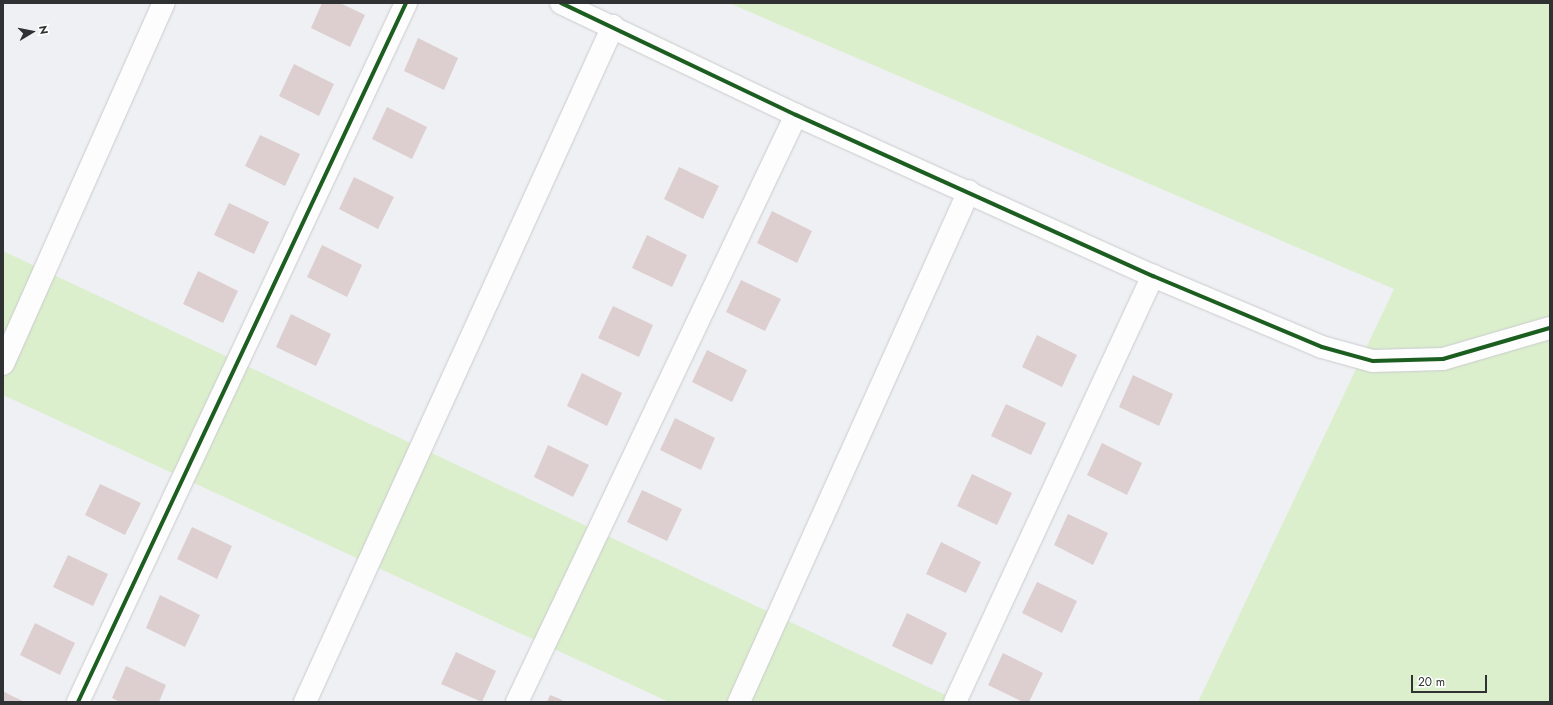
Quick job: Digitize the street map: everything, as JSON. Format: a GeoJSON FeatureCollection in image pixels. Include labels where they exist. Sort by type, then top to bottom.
{"type":"FeatureCollection","features":[{"type":"Feature","properties":{"kind":"street"},"geometry":{"type":"LineString","coordinates":[[3,364],[164,3]]}},
{"type":"Feature","properties":{"kind":"street"},"geometry":{"type":"LineString","coordinates":[[78,702],[406,3]]}},
{"type":"Feature","properties":{"kind":"street"},"geometry":{"type":"LineString","coordinates":[[560,3],[612,26],[796,115],[969,191],[1153,276],[1322,347],[1373,361],[1443,359],[1550,328]]}},
{"type":"Feature","properties":{"kind":"street"},"geometry":{"type":"LineString","coordinates":[[305,702],[612,26]]}},
{"type":"Feature","properties":{"kind":"street"},"geometry":{"type":"LineString","coordinates":[[517,702],[796,115]]}},
{"type":"Feature","properties":{"kind":"street"},"geometry":{"type":"LineString","coordinates":[[739,702],[969,191]]}},
{"type":"Feature","properties":{"kind":"street"},"geometry":{"type":"LineString","coordinates":[[955,702],[1153,276]]}},
{"type":"Feature","properties":{"kind":"green space"},"geometry":{"type":"Polygon","coordinates":[[[729,3],[1550,3],[1550,702],[1198,702],[1394,289],[729,3]]]}},
{"type":"Feature","properties":{"kind":"green space"},"geometry":{"type":"Polygon","coordinates":[[[3,251],[960,702],[669,702],[3,395],[3,251]]]}},
{"type":"Feature","properties":{"kind":"building"},"geometry":{"type":"Polygon","coordinates":[[[322,3],[340,3],[365,15],[350,47],[311,28],[322,3]]]}},
{"type":"Feature","properties":{"kind":"building"},"geometry":{"type":"Polygon","coordinates":[[[418,38],[458,58],[444,90],[404,71],[418,38]]]}},
{"type":"Feature","properties":{"kind":"building"},"geometry":{"type":"Polygon","coordinates":[[[294,64],[334,84],[319,116],[279,96],[294,64]]]}},
{"type":"Feature","properties":{"kind":"building"},"geometry":{"type":"Polygon","coordinates":[[[387,107],[427,127],[412,159],[372,139],[387,107]]]}},
{"type":"Feature","properties":{"kind":"building"},"geometry":{"type":"Polygon","coordinates":[[[260,135],[300,154],[285,186],[245,166],[260,135]]]}},
{"type":"Feature","properties":{"kind":"building"},"geometry":{"type":"Polygon","coordinates":[[[679,167],[719,186],[703,219],[664,199],[679,167]]]}},
{"type":"Feature","properties":{"kind":"building"},"geometry":{"type":"Polygon","coordinates":[[[354,177],[394,197],[378,229],[339,209],[354,177]]]}},
{"type":"Feature","properties":{"kind":"building"},"geometry":{"type":"Polygon","coordinates":[[[229,203],[269,222],[254,254],[214,235],[229,203]]]}},
{"type":"Feature","properties":{"kind":"building"},"geometry":{"type":"Polygon","coordinates":[[[772,211],[812,231],[797,263],[757,243],[772,211]]]}},
{"type":"Feature","properties":{"kind":"building"},"geometry":{"type":"Polygon","coordinates":[[[647,235],[687,255],[672,287],[632,268],[647,235]]]}},
{"type":"Feature","properties":{"kind":"building"},"geometry":{"type":"Polygon","coordinates":[[[322,245],[362,265],[347,297],[307,277],[322,245]]]}},
{"type":"Feature","properties":{"kind":"building"},"geometry":{"type":"Polygon","coordinates":[[[198,271],[238,291],[223,323],[183,304],[198,271]]]}},
{"type":"Feature","properties":{"kind":"building"},"geometry":{"type":"Polygon","coordinates":[[[741,280],[781,299],[765,331],[726,312],[741,280]]]}},
{"type":"Feature","properties":{"kind":"building"},"geometry":{"type":"Polygon","coordinates":[[[613,306],[653,325],[639,357],[598,338],[613,306]]]}},
{"type":"Feature","properties":{"kind":"building"},"geometry":{"type":"Polygon","coordinates":[[[291,314],[331,334],[316,366],[276,347],[291,314]]]}},
{"type":"Feature","properties":{"kind":"building"},"geometry":{"type":"Polygon","coordinates":[[[1037,335],[1077,355],[1062,387],[1022,367],[1037,335]]]}},
{"type":"Feature","properties":{"kind":"building"},"geometry":{"type":"Polygon","coordinates":[[[707,350],[747,370],[732,402],[692,382],[707,350]]]}},
{"type":"Feature","properties":{"kind":"building"},"geometry":{"type":"Polygon","coordinates":[[[582,373],[622,393],[607,426],[567,406],[582,373]]]}},
{"type":"Feature","properties":{"kind":"building"},"geometry":{"type":"Polygon","coordinates":[[[1133,375],[1173,394],[1159,426],[1119,407],[1133,375]]]}},
{"type":"Feature","properties":{"kind":"building"},"geometry":{"type":"Polygon","coordinates":[[[1006,404],[1046,423],[1031,455],[991,436],[1006,404]]]}},
{"type":"Feature","properties":{"kind":"building"},"geometry":{"type":"Polygon","coordinates":[[[675,418],[715,438],[701,470],[660,450],[675,418]]]}},
{"type":"Feature","properties":{"kind":"building"},"geometry":{"type":"Polygon","coordinates":[[[1102,443],[1142,463],[1127,495],[1087,475],[1102,443]]]}},
{"type":"Feature","properties":{"kind":"building"},"geometry":{"type":"Polygon","coordinates":[[[548,445],[589,465],[573,497],[534,477],[548,445]]]}},
{"type":"Feature","properties":{"kind":"building"},"geometry":{"type":"Polygon","coordinates":[[[972,474],[1012,493],[997,525],[957,506],[972,474]]]}},
{"type":"Feature","properties":{"kind":"building"},"geometry":{"type":"Polygon","coordinates":[[[100,484],[141,503],[125,535],[85,515],[100,484]]]}},
{"type":"Feature","properties":{"kind":"building"},"geometry":{"type":"Polygon","coordinates":[[[642,490],[682,509],[667,541],[627,522],[642,490]]]}},
{"type":"Feature","properties":{"kind":"building"},"geometry":{"type":"Polygon","coordinates":[[[1068,514],[1108,533],[1093,565],[1054,545],[1068,514]]]}},
{"type":"Feature","properties":{"kind":"building"},"geometry":{"type":"Polygon","coordinates":[[[192,527],[232,546],[217,579],[177,559],[192,527]]]}},
{"type":"Feature","properties":{"kind":"building"},"geometry":{"type":"Polygon","coordinates":[[[941,542],[981,562],[966,593],[926,574],[941,542]]]}},
{"type":"Feature","properties":{"kind":"building"},"geometry":{"type":"Polygon","coordinates":[[[68,555],[108,574],[93,606],[53,587],[68,555]]]}},
{"type":"Feature","properties":{"kind":"building"},"geometry":{"type":"Polygon","coordinates":[[[1037,582],[1077,601],[1062,633],[1022,613],[1037,582]]]}},
{"type":"Feature","properties":{"kind":"building"},"geometry":{"type":"Polygon","coordinates":[[[160,595],[200,615],[185,647],[146,628],[160,595]]]}},
{"type":"Feature","properties":{"kind":"building"},"geometry":{"type":"Polygon","coordinates":[[[907,613],[947,633],[932,665],[892,646],[907,613]]]}},
{"type":"Feature","properties":{"kind":"building"},"geometry":{"type":"Polygon","coordinates":[[[35,623],[75,643],[60,675],[20,655],[35,623]]]}},
{"type":"Feature","properties":{"kind":"building"},"geometry":{"type":"Polygon","coordinates":[[[456,652],[496,671],[482,702],[441,684],[456,652]]]}},
{"type":"Feature","properties":{"kind":"building"},"geometry":{"type":"Polygon","coordinates":[[[1003,653],[1043,673],[1029,702],[1023,702],[988,685],[1003,653]]]}},
{"type":"Feature","properties":{"kind":"building"},"geometry":{"type":"Polygon","coordinates":[[[126,666],[166,685],[159,702],[120,702],[112,698],[126,666]]]}},
{"type":"Feature","properties":{"kind":"building"},"geometry":{"type":"Polygon","coordinates":[[[3,691],[12,696],[25,702],[3,702],[3,691]]]}},
{"type":"Feature","properties":{"kind":"building"},"geometry":{"type":"Polygon","coordinates":[[[550,695],[560,699],[565,702],[547,702],[550,695]]]}},
{"type":"Feature","properties":{"kind":"cycle path"},"geometry":{"type":"LineString","coordinates":[[78,702],[406,3]]}},
{"type":"Feature","properties":{"kind":"cycle path"},"geometry":{"type":"LineString","coordinates":[[561,3],[796,115],[1153,276],[1322,347],[1373,361],[1443,359],[1550,328]]}}]}
